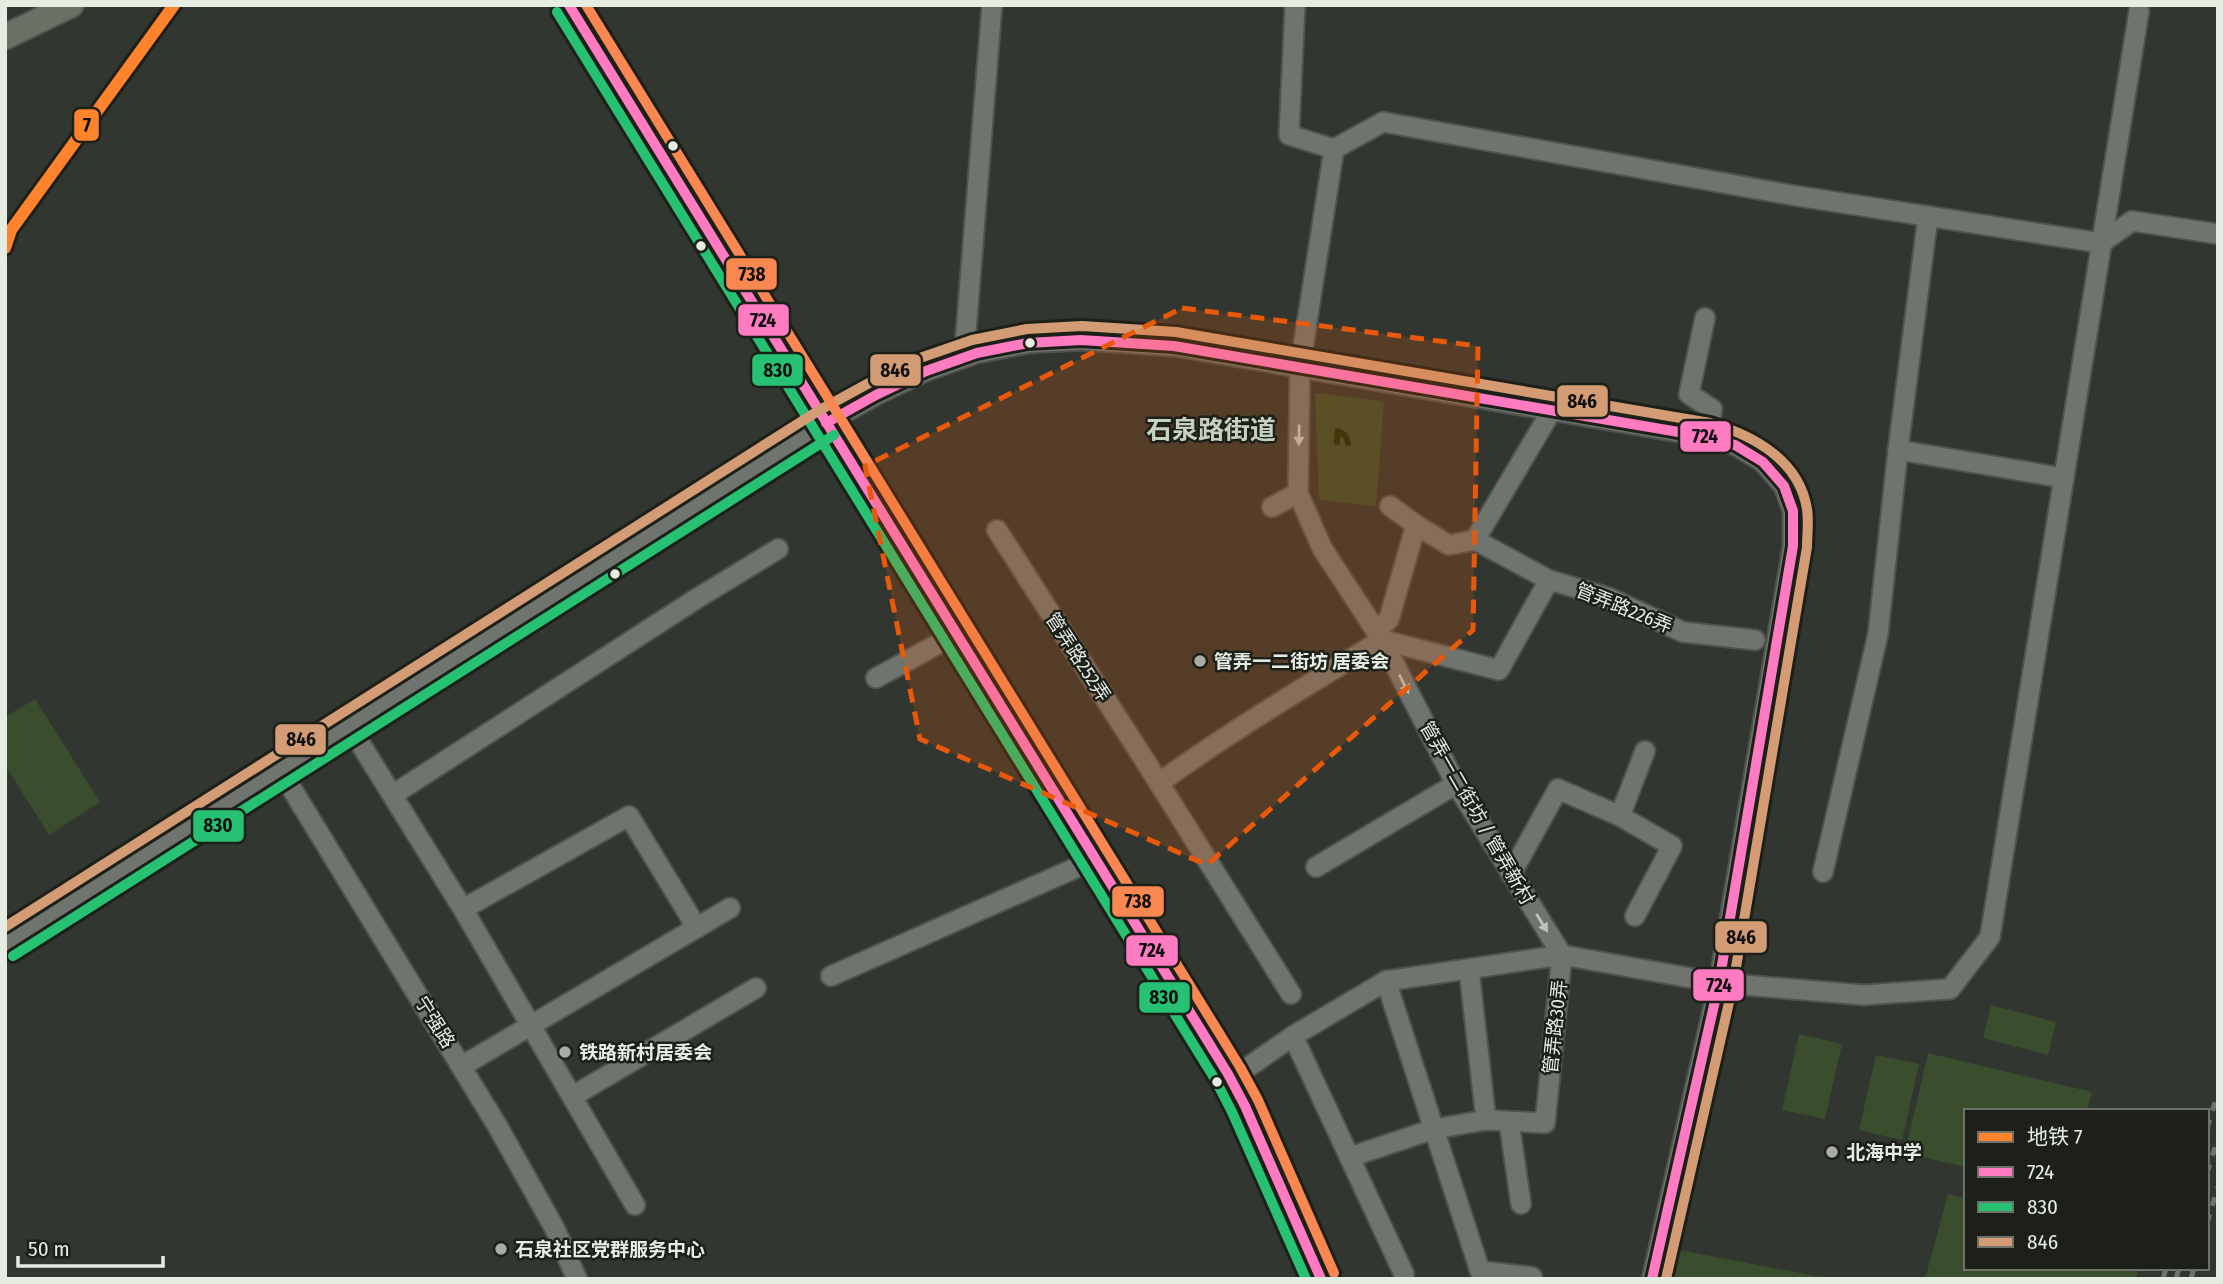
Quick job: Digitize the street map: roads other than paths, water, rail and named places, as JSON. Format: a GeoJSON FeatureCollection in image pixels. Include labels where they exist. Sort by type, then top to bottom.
{"type":"FeatureCollection","features":[{"type":"Feature","properties":{"kind":"main road"},"geometry":{"type":"LineString","coordinates":[[5,21],[39,5]]}},
{"type":"Feature","properties":{"kind":"main road"},"geometry":{"type":"LineString","coordinates":[[5,37],[71,5]]}},
{"type":"Feature","properties":{"kind":"street"},"geometry":{"type":"LineString","coordinates":[[569,5],[1231,1079],[1321,1279]]}},
{"type":"Feature","properties":{"kind":"street"},"geometry":{"type":"LineString","coordinates":[[964,357],[992,5]]}},
{"type":"Feature","properties":{"kind":"street"},"geometry":{"type":"LineString","coordinates":[[1295,5],[1289,135],[1334,149],[1382,122],[1791,195],[2101,243],[2132,221],[2218,234]]}},
{"type":"Feature","properties":{"kind":"street"},"geometry":{"type":"LineString","coordinates":[[1562,955],[1719,983],[1864,995],[1950,989],[1990,937],[2139,11]]}},
{"type":"Feature","properties":{"kind":"street","name":"管弄一二街坊 / 管弄新村"},"geometry":{"type":"LineString","coordinates":[[1334,149],[1300,367],[1298,493],[1322,548],[1379,636],[1456,784],[1562,955]]}},
{"type":"Feature","properties":{"kind":"street"},"geometry":{"type":"LineString","coordinates":[[1823,872],[1878,634],[1928,216]]}},
{"type":"Feature","properties":{"kind":"street"},"geometry":{"type":"LineString","coordinates":[[1705,318],[1689,394],[1712,409],[1708,437]]}},
{"type":"Feature","properties":{"kind":"street"},"geometry":{"type":"LineString","coordinates":[[5,944],[826,423],[926,371],[977,353],[1028,343],[1081,340],[1174,346],[1708,437],[1735,445],[1763,462],[1784,486],[1793,511],[1793,545],[1719,983],[1652,1279]]}},
{"type":"Feature","properties":{"kind":"street"},"geometry":{"type":"LineString","coordinates":[[1475,540],[1552,410]]}},
{"type":"Feature","properties":{"kind":"street"},"geometry":{"type":"LineString","coordinates":[[1898,450],[2064,478]]}},
{"type":"Feature","properties":{"kind":"street"},"geometry":{"type":"LineString","coordinates":[[1272,507],[1298,493]]}},
{"type":"Feature","properties":{"kind":"street"},"geometry":{"type":"LineString","coordinates":[[1390,506],[1449,545],[1475,540],[1549,580]]}},
{"type":"Feature","properties":{"kind":"street"},"geometry":{"type":"LineString","coordinates":[[1159,783],[1208,747],[1379,636],[1389,619],[1416,525]]}},
{"type":"Feature","properties":{"kind":"street","name":"管弄路252弄"},"geometry":{"type":"LineString","coordinates":[[997,530],[1291,994]]}},
{"type":"Feature","properties":{"kind":"street"},"geometry":{"type":"LineString","coordinates":[[394,794],[778,549]]}},
{"type":"Feature","properties":{"kind":"street","name":"管弄路226弄"},"geometry":{"type":"LineString","coordinates":[[1379,636],[1499,670],[1549,580],[1606,597],[1684,632],[1755,640]]}},
{"type":"Feature","properties":{"kind":"street"},"geometry":{"type":"LineString","coordinates":[[876,678],[956,634]]}},
{"type":"Feature","properties":{"kind":"street"},"geometry":{"type":"LineString","coordinates":[[350,727],[463,909],[635,1205]]}},
{"type":"Feature","properties":{"kind":"street"},"geometry":{"type":"LineString","coordinates":[[1620,816],[1645,751]]}},
{"type":"Feature","properties":{"kind":"street","name":"宁强路"},"geometry":{"type":"LineString","coordinates":[[281,771],[462,1066],[555,1230],[577,1279]]}},
{"type":"Feature","properties":{"kind":"street"},"geometry":{"type":"LineString","coordinates":[[1316,867],[1456,784]]}},
{"type":"Feature","properties":{"kind":"street"},"geometry":{"type":"LineString","coordinates":[[1511,874],[1558,789],[1620,816],[1672,846],[1635,916]]}},
{"type":"Feature","properties":{"kind":"street"},"geometry":{"type":"LineString","coordinates":[[463,909],[629,816],[697,928]]}},
{"type":"Feature","properties":{"kind":"street"},"geometry":{"type":"LineString","coordinates":[[831,976],[1096,859]]}},
{"type":"Feature","properties":{"kind":"street"},"geometry":{"type":"LineString","coordinates":[[462,1066],[730,908]]}},
{"type":"Feature","properties":{"kind":"street","name":"管弄路30弄"},"geometry":{"type":"LineString","coordinates":[[1231,1079],[1293,1036],[1386,981],[1562,955],[1545,1124],[1486,1121],[1434,1129],[1349,1157]]}},
{"type":"Feature","properties":{"kind":"street"},"geometry":{"type":"LineString","coordinates":[[1469,969],[1486,1121]]}},
{"type":"Feature","properties":{"kind":"street"},"geometry":{"type":"LineString","coordinates":[[1386,981],[1480,1271],[1536,1278]]}},
{"type":"Feature","properties":{"kind":"street"},"geometry":{"type":"LineString","coordinates":[[573,1096],[756,988]]}},
{"type":"Feature","properties":{"kind":"street"},"geometry":{"type":"LineString","coordinates":[[1293,1036],[1404,1274]]}},
{"type":"Feature","properties":{"kind":"street"},"geometry":{"type":"LineString","coordinates":[[1510,1122],[1521,1204]]}},
{"type":"Feature","properties":{"kind":"waterway"},"geometry":{"type":"LineString","coordinates":[[1337,442],[1338,431],[1345,435],[1348,443]]}},
{"type":"Feature","properties":{"kind":"railway"},"geometry":{"type":"LineString","coordinates":[[2209,1122],[2218,1093]]}},
{"type":"Feature","properties":{"kind":"railway"},"geometry":{"type":"LineString","coordinates":[[2209,1167],[2218,1138]]}},
{"type":"Feature","properties":{"kind":"railway"},"geometry":{"type":"LineString","coordinates":[[2209,1216],[2218,1187]]}},
{"type":"Feature","properties":{"kind":"railway"},"geometry":{"type":"LineString","coordinates":[[2163,1279],[2165,1270]]}},
{"type":"Feature","properties":{"kind":"railway"},"geometry":{"type":"LineString","coordinates":[[2176,1279],[2178,1270]]}},
{"type":"Feature","properties":{"kind":"railway"},"geometry":{"type":"LineString","coordinates":[[2191,1279],[2193,1270]]}},
{"type":"Feature","properties":{"kind":"metro line","name":"7"},"geometry":{"type":"LineString","coordinates":[[5,248],[11,230],[174,5]]}},
{"type":"Feature","properties":{"kind":"place","name":"管弄一二街坊 居委会"},"geometry":{"type":"Point","coordinates":[1200,661]}},
{"type":"Feature","properties":{"kind":"place","name":"铁路新村居委会"},"geometry":{"type":"Point","coordinates":[565,1052]}},
{"type":"Feature","properties":{"kind":"place","name":"北海中学"},"geometry":{"type":"Point","coordinates":[1832,1152]}},
{"type":"Feature","properties":{"kind":"place","name":"石泉社区党群服务中心"},"geometry":{"type":"Point","coordinates":[501,1249]}},
{"type":"Feature","properties":{"kind":"district","name":"石泉路街道"},"geometry":{"type":"Point","coordinates":[1211,430]}}]}
